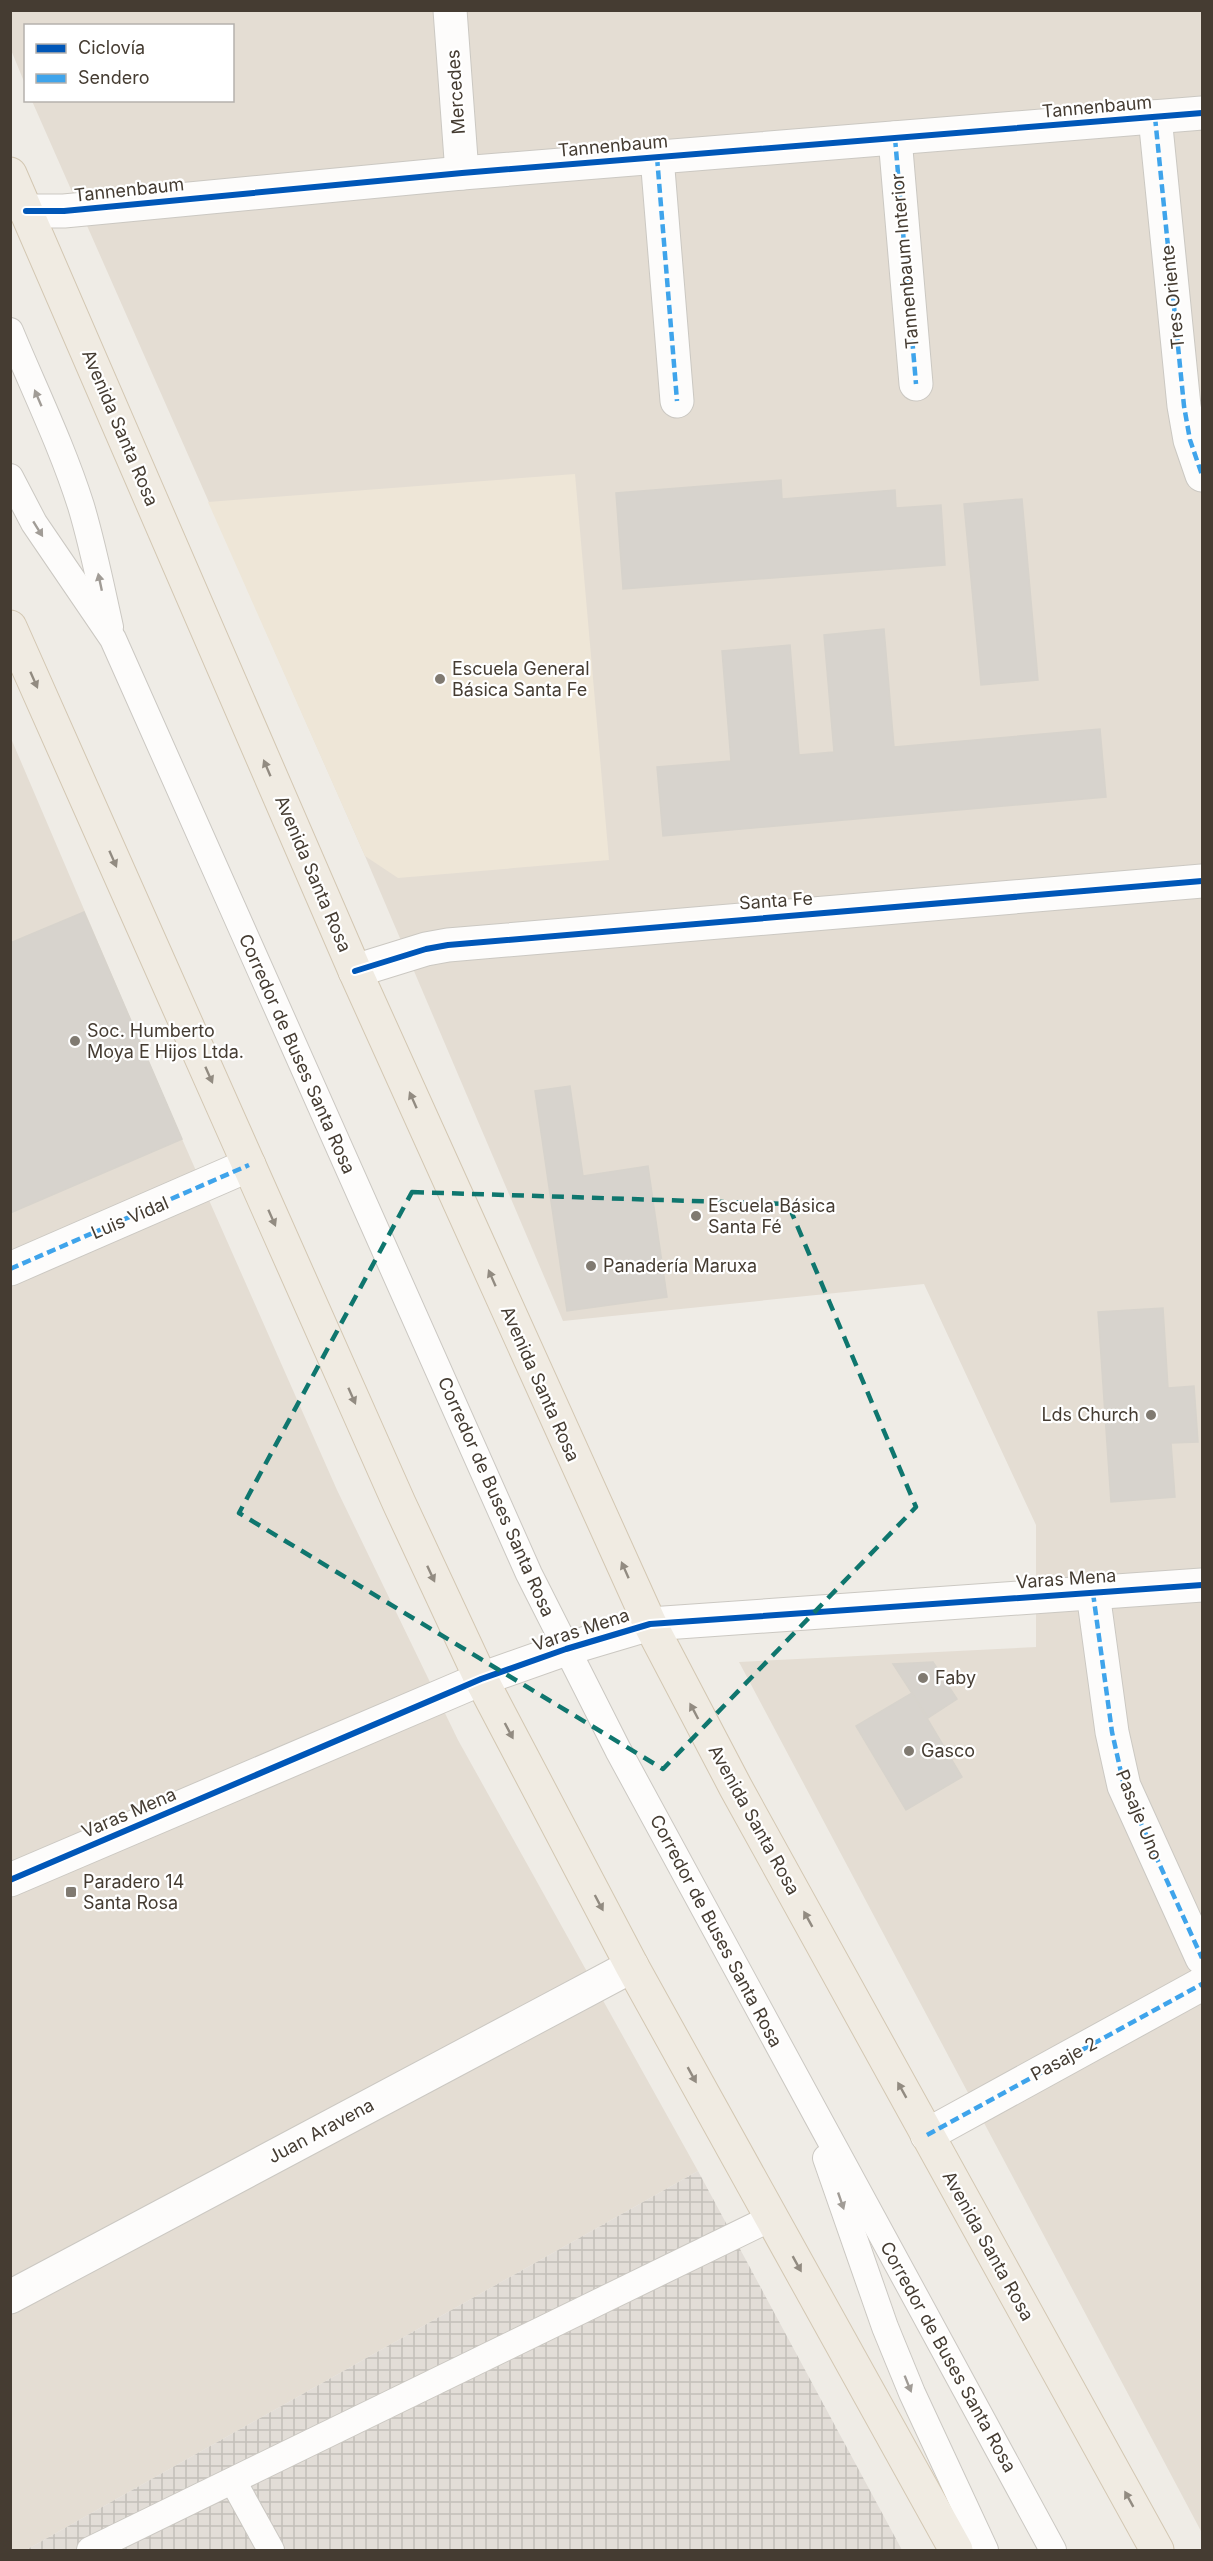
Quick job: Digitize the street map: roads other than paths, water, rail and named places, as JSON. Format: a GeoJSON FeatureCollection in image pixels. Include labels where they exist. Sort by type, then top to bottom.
{"type":"FeatureCollection","features":[{"type":"Feature","properties":{"kind":"main road","name":"Avenida Santa Rosa"},"geometry":{"type":"LineString","coordinates":[[10,174],[355,971],[650,1624],[698,1718],[1157,2550]]}},
{"type":"Feature","properties":{"kind":"main road"},"geometry":{"type":"LineString","coordinates":[[10,627],[399,1503],[481,1679],[632,1966],[956,2550]]}},
{"type":"Feature","properties":{"kind":"street","name":"Mercedes"},"geometry":{"type":"LineString","coordinates":[[450,10],[462,172]]}},
{"type":"Feature","properties":{"kind":"street","name":"Tannenbaum"},"geometry":{"type":"LineString","coordinates":[[26,211],[64,211],[462,172],[1203,113]]}},
{"type":"Feature","properties":{"kind":"street","name":"Tres Oriente"},"geometry":{"type":"LineString","coordinates":[[1155,117],[1184,406],[1190,440],[1203,475]]}},
{"type":"Feature","properties":{"kind":"street","name":"Tannenbaum Interior"},"geometry":{"type":"LineString","coordinates":[[895,138],[916,384]]}},
{"type":"Feature","properties":{"kind":"street"},"geometry":{"type":"LineString","coordinates":[[657,157],[677,401]]}},
{"type":"Feature","properties":{"kind":"street","name":"Santa Fe"},"geometry":{"type":"LineString","coordinates":[[355,971],[426,949],[448,945],[1203,881]]}},
{"type":"Feature","properties":{"kind":"street","name":"Luis Vidal"},"geometry":{"type":"LineString","coordinates":[[10,1269],[249,1165]]}},
{"type":"Feature","properties":{"kind":"street","name":"Varas Mena"},"geometry":{"type":"LineString","coordinates":[[10,1880],[481,1679],[566,1649],[650,1624],[1203,1586]]}},
{"type":"Feature","properties":{"kind":"street","name":"Pasaje Uno"},"geometry":{"type":"LineString","coordinates":[[1093,1593],[1112,1732],[1124,1786],[1203,1958]]}},
{"type":"Feature","properties":{"kind":"street","name":"Juan Aravena"},"geometry":{"type":"LineString","coordinates":[[10,2297],[632,1966]]}},
{"type":"Feature","properties":{"kind":"street","name":"Pasaje 2"},"geometry":{"type":"LineString","coordinates":[[927,2135],[1203,1984]]}},
{"type":"Feature","properties":{"kind":"lane","name":"Corredor de Buses Santa Rosa"},"geometry":{"type":"LineString","coordinates":[[10,331],[62,453],[80,504],[91,540],[113,639]]}},
{"type":"Feature","properties":{"kind":"lane","name":"Corredor de Buses Santa Rosa"},"geometry":{"type":"LineString","coordinates":[[10,477],[34,523],[113,639],[510,1532],[566,1649],[1053,2550]]}},
{"type":"Feature","properties":{"kind":"lane"},"geometry":{"type":"LineString","coordinates":[[801,2087],[885,2327],[955,2491],[985,2550]]}},
{"type":"Feature","properties":{"kind":"lane"},"geometry":{"type":"LineString","coordinates":[[90,2550],[771,2218]]}},
{"type":"Feature","properties":{"kind":"lane"},"geometry":{"type":"LineString","coordinates":[[233,2481],[271,2550]]}},
{"type":"Feature","properties":{"kind":"place","name":"Escuela General Básica Santa Fe"},"geometry":{"type":"Point","coordinates":[440,679]}},
{"type":"Feature","properties":{"kind":"place","name":"Soc. Humberto Moya E Hijos Ltda."},"geometry":{"type":"Point","coordinates":[75,1041]}},
{"type":"Feature","properties":{"kind":"place","name":"Escuela Básica Santa Fé"},"geometry":{"type":"Point","coordinates":[696,1216]}},
{"type":"Feature","properties":{"kind":"place","name":"Panadería Maruxa"},"geometry":{"type":"Point","coordinates":[591,1266]}},
{"type":"Feature","properties":{"kind":"place","name":"Lds Church"},"geometry":{"type":"Point","coordinates":[1151,1415]}},
{"type":"Feature","properties":{"kind":"place","name":"Faby"},"geometry":{"type":"Point","coordinates":[923,1678]}},
{"type":"Feature","properties":{"kind":"place","name":"Gasco"},"geometry":{"type":"Point","coordinates":[909,1751]}},
{"type":"Feature","properties":{"kind":"place","name":"Paradero 14 Santa Rosa"},"geometry":{"type":"Point","coordinates":[71,1892]}}]}
